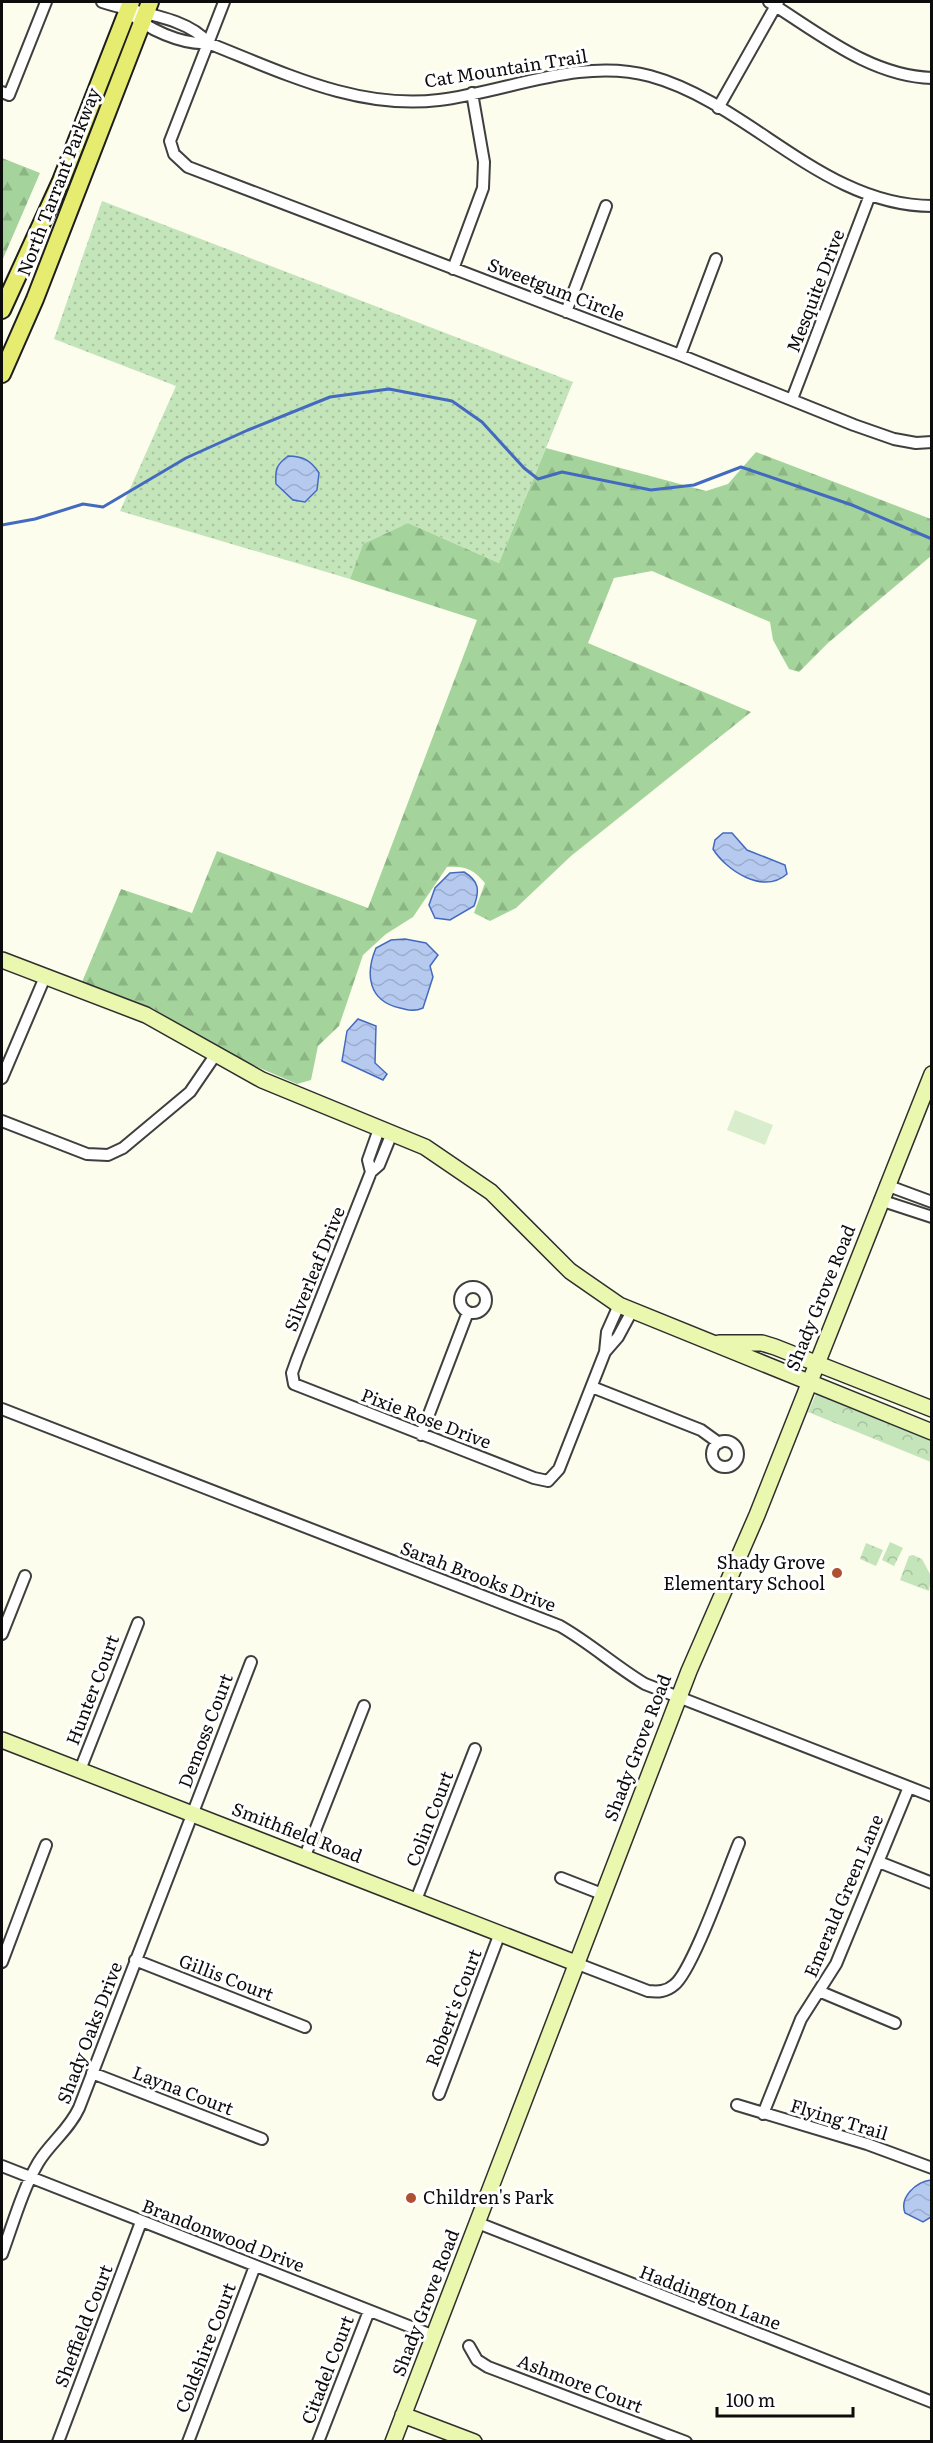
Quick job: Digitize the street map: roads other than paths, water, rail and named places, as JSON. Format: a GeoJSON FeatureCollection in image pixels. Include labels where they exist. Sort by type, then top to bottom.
{"type":"FeatureCollection","features":[{"type":"Feature","properties":{"kind":"main road","name":"North Tarrant Parkway"},"geometry":{"type":"LineString","coordinates":[[2,310],[61,182],[130,6]]}},
{"type":"Feature","properties":{"kind":"main road","name":"North Tarrant Parkway"},"geometry":{"type":"LineString","coordinates":[[2,374],[35,299],[146,12]]}},
{"type":"Feature","properties":{"kind":"main road"},"geometry":{"type":"LineString","coordinates":[[2,960],[146,1016],[262,1080],[425,1148],[474,1178],[513,1212],[570,1271],[626,1308],[809,1380],[932,1432]]}},
{"type":"Feature","properties":{"kind":"main road","name":"Shady Grove Road"},"geometry":{"type":"LineString","coordinates":[[393,2442],[679,1698],[757,1515],[880,1200],[932,1074]]}},
{"type":"Feature","properties":{"kind":"main road"},"geometry":{"type":"LineString","coordinates":[[709,1342],[762,1343],[932,1409]]}},
{"type":"Feature","properties":{"kind":"main road","name":"Smithfield Road"},"geometry":{"type":"LineString","coordinates":[[2,1740],[578,1964]]}},
{"type":"Feature","properties":{"kind":"main road"},"geometry":{"type":"LineString","coordinates":[[403,2415],[474,2442]]}},
{"type":"Feature","properties":{"kind":"street"},"geometry":{"type":"LineString","coordinates":[[5,94],[46,2]]}},
{"type":"Feature","properties":{"kind":"street","name":"Cat Mountain Trail"},"geometry":{"type":"LineString","coordinates":[[102,2],[130,6],[146,12],[192,30],[208,43],[339,94],[390,101],[438,100],[566,75],[623,71],[674,84],[718,108],[814,169],[870,195],[897,203],[932,206]]}},
{"type":"Feature","properties":{"kind":"street"},"geometry":{"type":"LineString","coordinates":[[208,43],[224,2]]}},
{"type":"Feature","properties":{"kind":"street"},"geometry":{"type":"LineString","coordinates":[[718,108],[775,3],[870,63],[889,71],[932,78]]}},
{"type":"Feature","properties":{"kind":"street","name":"Sweetgum Circle"},"geometry":{"type":"LineString","coordinates":[[208,43],[170,141],[174,154],[188,166],[210,177],[680,355],[894,439],[916,443],[932,442]]}},
{"type":"Feature","properties":{"kind":"street"},"geometry":{"type":"LineString","coordinates":[[453,269],[483,188],[485,174],[472,93]]}},
{"type":"Feature","properties":{"kind":"street","name":"Mesquite Drive"},"geometry":{"type":"LineString","coordinates":[[792,399],[870,195]]}},
{"type":"Feature","properties":{"kind":"street"},"geometry":{"type":"LineString","coordinates":[[566,312],[606,206]]}},
{"type":"Feature","properties":{"kind":"street"},"geometry":{"type":"LineString","coordinates":[[680,355],[716,259]]}},
{"type":"Feature","properties":{"kind":"street"},"geometry":{"type":"LineString","coordinates":[[2,1078],[45,977]]}},
{"type":"Feature","properties":{"kind":"street"},"geometry":{"type":"LineString","coordinates":[[2,1121],[87,1154],[108,1155],[123,1148],[190,1092],[216,1054]]}},
{"type":"Feature","properties":{"kind":"street","name":"Silverleaf Drive"},"geometry":{"type":"LineString","coordinates":[[292,1378],[297,1359],[371,1172],[379,1165],[385,1131]]}},
{"type":"Feature","properties":{"kind":"street"},"geometry":{"type":"LineString","coordinates":[[886,1185],[932,1202]]}},
{"type":"Feature","properties":{"kind":"street"},"geometry":{"type":"LineString","coordinates":[[880,1200],[932,1217]]}},
{"type":"Feature","properties":{"kind":"street"},"geometry":{"type":"LineString","coordinates":[[626,1308],[618,1337],[604,1352],[592,1387],[701,1430],[719,1443]]}},
{"type":"Feature","properties":{"kind":"street"},"geometry":{"type":"LineString","coordinates":[[421,1435],[468,1312]]}},
{"type":"Feature","properties":{"kind":"street","name":"Pixie Rose Drive"},"geometry":{"type":"LineString","coordinates":[[292,1378],[294,1384],[302,1388],[534,1479],[548,1481],[559,1469],[592,1387]]}},
{"type":"Feature","properties":{"kind":"street","name":"Sarah Brooks Drive"},"geometry":{"type":"LineString","coordinates":[[2,1409],[560,1626],[584,1639],[623,1670],[679,1698],[932,1796]]}},
{"type":"Feature","properties":{"kind":"street"},"geometry":{"type":"LineString","coordinates":[[2,1634],[25,1576]]}},
{"type":"Feature","properties":{"kind":"street","name":"Hunter Court"},"geometry":{"type":"LineString","coordinates":[[80,1770],[138,1623]]}},
{"type":"Feature","properties":{"kind":"street","name":"Demoss Court"},"geometry":{"type":"LineString","coordinates":[[191,1813],[251,1662]]}},
{"type":"Feature","properties":{"kind":"street"},"geometry":{"type":"LineString","coordinates":[[305,1856],[364,1706]]}},
{"type":"Feature","properties":{"kind":"street","name":"Colin Court"},"geometry":{"type":"LineString","coordinates":[[416,1900],[475,1749]]}},
{"type":"Feature","properties":{"kind":"street","name":"Emerald Green Lane"},"geometry":{"type":"LineString","coordinates":[[763,2114],[794,2033],[836,1964],[909,1787]]}},
{"type":"Feature","properties":{"kind":"street","name":"Shady Oaks Drive"},"geometry":{"type":"LineString","coordinates":[[2,2254],[30,2179],[45,2152],[73,2121],[191,1813]]}},
{"type":"Feature","properties":{"kind":"street"},"geometry":{"type":"LineString","coordinates":[[578,1964],[657,1992],[675,1984],[690,1961],[739,1843]]}},
{"type":"Feature","properties":{"kind":"street"},"geometry":{"type":"LineString","coordinates":[[2,1962],[46,1845]]}},
{"type":"Feature","properties":{"kind":"street"},"geometry":{"type":"LineString","coordinates":[[879,1862],[932,1883]]}},
{"type":"Feature","properties":{"kind":"street"},"geometry":{"type":"LineString","coordinates":[[561,1878],[602,1894]]}},
{"type":"Feature","properties":{"kind":"street","name":"Robert's Court"},"geometry":{"type":"LineString","coordinates":[[439,2094],[500,1933]]}},
{"type":"Feature","properties":{"kind":"street","name":"Gillis Court"},"geometry":{"type":"LineString","coordinates":[[135,1960],[305,2027]]}},
{"type":"Feature","properties":{"kind":"street"},"geometry":{"type":"LineString","coordinates":[[820,1992],[895,2023]]}},
{"type":"Feature","properties":{"kind":"street","name":"Layna Court"},"geometry":{"type":"LineString","coordinates":[[92,2073],[262,2139]]}},
{"type":"Feature","properties":{"kind":"street","name":"Flying Trail"},"geometry":{"type":"LineString","coordinates":[[737,2105],[867,2144],[932,2168]]}},
{"type":"Feature","properties":{"kind":"street","name":"Brandonwood Drive"},"geometry":{"type":"LineString","coordinates":[[2,2166],[30,2179],[434,2336]]}},
{"type":"Feature","properties":{"kind":"street","name":"Sheffield Court"},"geometry":{"type":"LineString","coordinates":[[58,2442],[141,2222]]}},
{"type":"Feature","properties":{"kind":"street","name":"Haddington Lane"},"geometry":{"type":"LineString","coordinates":[[477,2223],[932,2402]]}},
{"type":"Feature","properties":{"kind":"street","name":"Coldshire Court"},"geometry":{"type":"LineString","coordinates":[[188,2442],[255,2266]]}},
{"type":"Feature","properties":{"kind":"street","name":"Citadel Court"},"geometry":{"type":"LineString","coordinates":[[318,2442],[369,2311]]}},
{"type":"Feature","properties":{"kind":"street","name":"Ashmore Court"},"geometry":{"type":"LineString","coordinates":[[470,2346],[477,2360],[488,2367],[686,2442]]}},
{"type":"Feature","properties":{"kind":"water"},"geometry":{"type":"Polygon","coordinates":[[[288,456],[306,460],[319,473],[317,490],[305,502],[293,500],[276,484],[277,468],[288,456]]]}},
{"type":"Feature","properties":{"kind":"water"},"geometry":{"type":"Polygon","coordinates":[[[723,833],[732,833],[747,850],[785,865],[787,874],[777,880],[767,882],[756,881],[736,872],[713,849],[715,840],[723,833]]]}},
{"type":"Feature","properties":{"kind":"water"},"geometry":{"type":"Polygon","coordinates":[[[464,872],[473,879],[477,886],[474,906],[450,920],[435,918],[429,905],[435,888],[450,873],[464,872]]]}},
{"type":"Feature","properties":{"kind":"water"},"geometry":{"type":"Polygon","coordinates":[[[405,939],[426,943],[438,955],[430,966],[433,977],[423,1008],[417,1010],[400,1008],[381,999],[375,993],[370,977],[376,948],[391,940],[405,939]]]}},
{"type":"Feature","properties":{"kind":"water"},"geometry":{"type":"Polygon","coordinates":[[[358,1019],[376,1026],[375,1063],[387,1074],[383,1080],[342,1061],[347,1031],[358,1019]]]}},
{"type":"Feature","properties":{"kind":"water"},"geometry":{"type":"Polygon","coordinates":[[[931,2180],[931,2217],[923,2222],[905,2213],[904,2201],[915,2187],[931,2180]]]}},
{"type":"Feature","properties":{"kind":"waterway"},"geometry":{"type":"LineString","coordinates":[[2,525],[35,519],[83,504],[103,507],[186,458],[248,430],[330,397],[389,389],[452,401],[482,422],[524,468],[538,479],[562,472],[651,490],[694,485],[741,467],[852,505],[932,539]]}},
{"type":"Feature","properties":{"kind":"place","name":"Shady Grove Elementary School"},"geometry":{"type":"Point","coordinates":[837,1573]}},
{"type":"Feature","properties":{"kind":"place","name":"Children's Park"},"geometry":{"type":"Point","coordinates":[411,2198]}}]}
